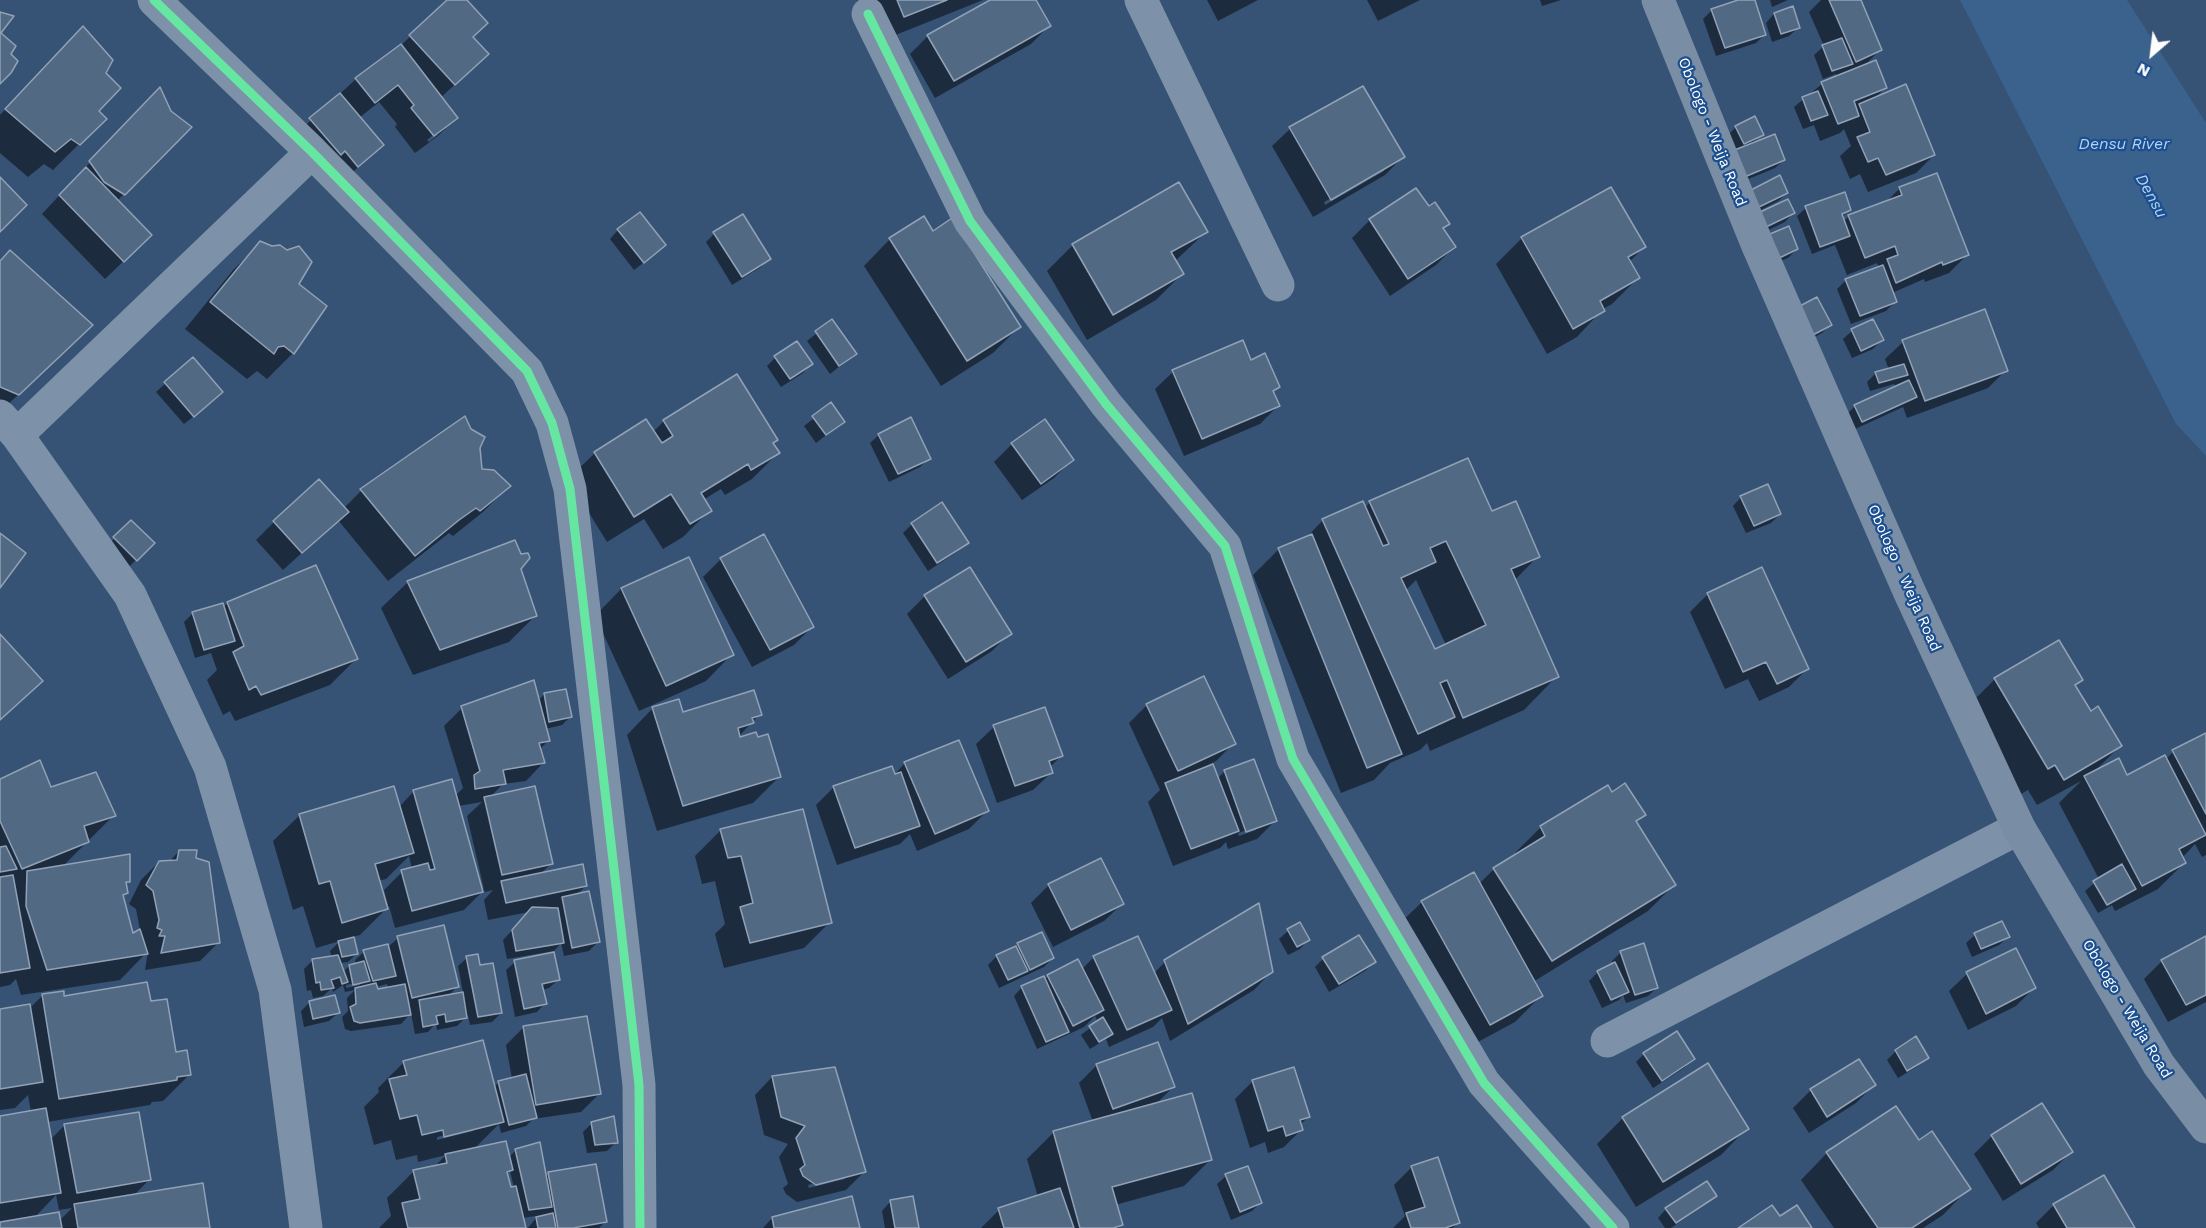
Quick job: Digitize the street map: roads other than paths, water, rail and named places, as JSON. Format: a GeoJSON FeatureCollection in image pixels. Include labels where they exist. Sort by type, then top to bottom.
{"type":"FeatureCollection","features":[{"type":"Feature","properties":{"kind":"street"},"geometry":{"type":"LineString","coordinates":[[154,0],[312,152],[527,370],[552,423],[570,489],[639,1085],[640,1228]]}},
{"type":"Feature","properties":{"kind":"street"},"geometry":{"type":"LineString","coordinates":[[1141,0],[1278,285]]}},
{"type":"Feature","properties":{"kind":"street","name":"Obologo - Weija Road"},"geometry":{"type":"LineString","coordinates":[[1658,0],[1767,268],[1909,591],[2019,828],[2159,1065],[2206,1127]]}},
{"type":"Feature","properties":{"kind":"street"},"geometry":{"type":"LineString","coordinates":[[868,14],[970,221],[1106,404],[1225,546],[1293,759],[1484,1083],[1613,1228]]}},
{"type":"Feature","properties":{"kind":"street"},"geometry":{"type":"LineString","coordinates":[[306,1228],[275,990],[210,767],[130,595],[9,426],[312,152]]}},
{"type":"Feature","properties":{"kind":"street"},"geometry":{"type":"LineString","coordinates":[[1607,1041],[2019,828]]}},
{"type":"Feature","properties":{"kind":"water","name":"Densu River"},"geometry":{"type":"Polygon","coordinates":[[[1960,0],[2127,0],[2206,123],[2206,456],[2176,424],[1960,0]]]}},
{"type":"Feature","properties":{"kind":"water label","name":"Densu"},"geometry":{"type":"Point","coordinates":[2151,196]}}]}
